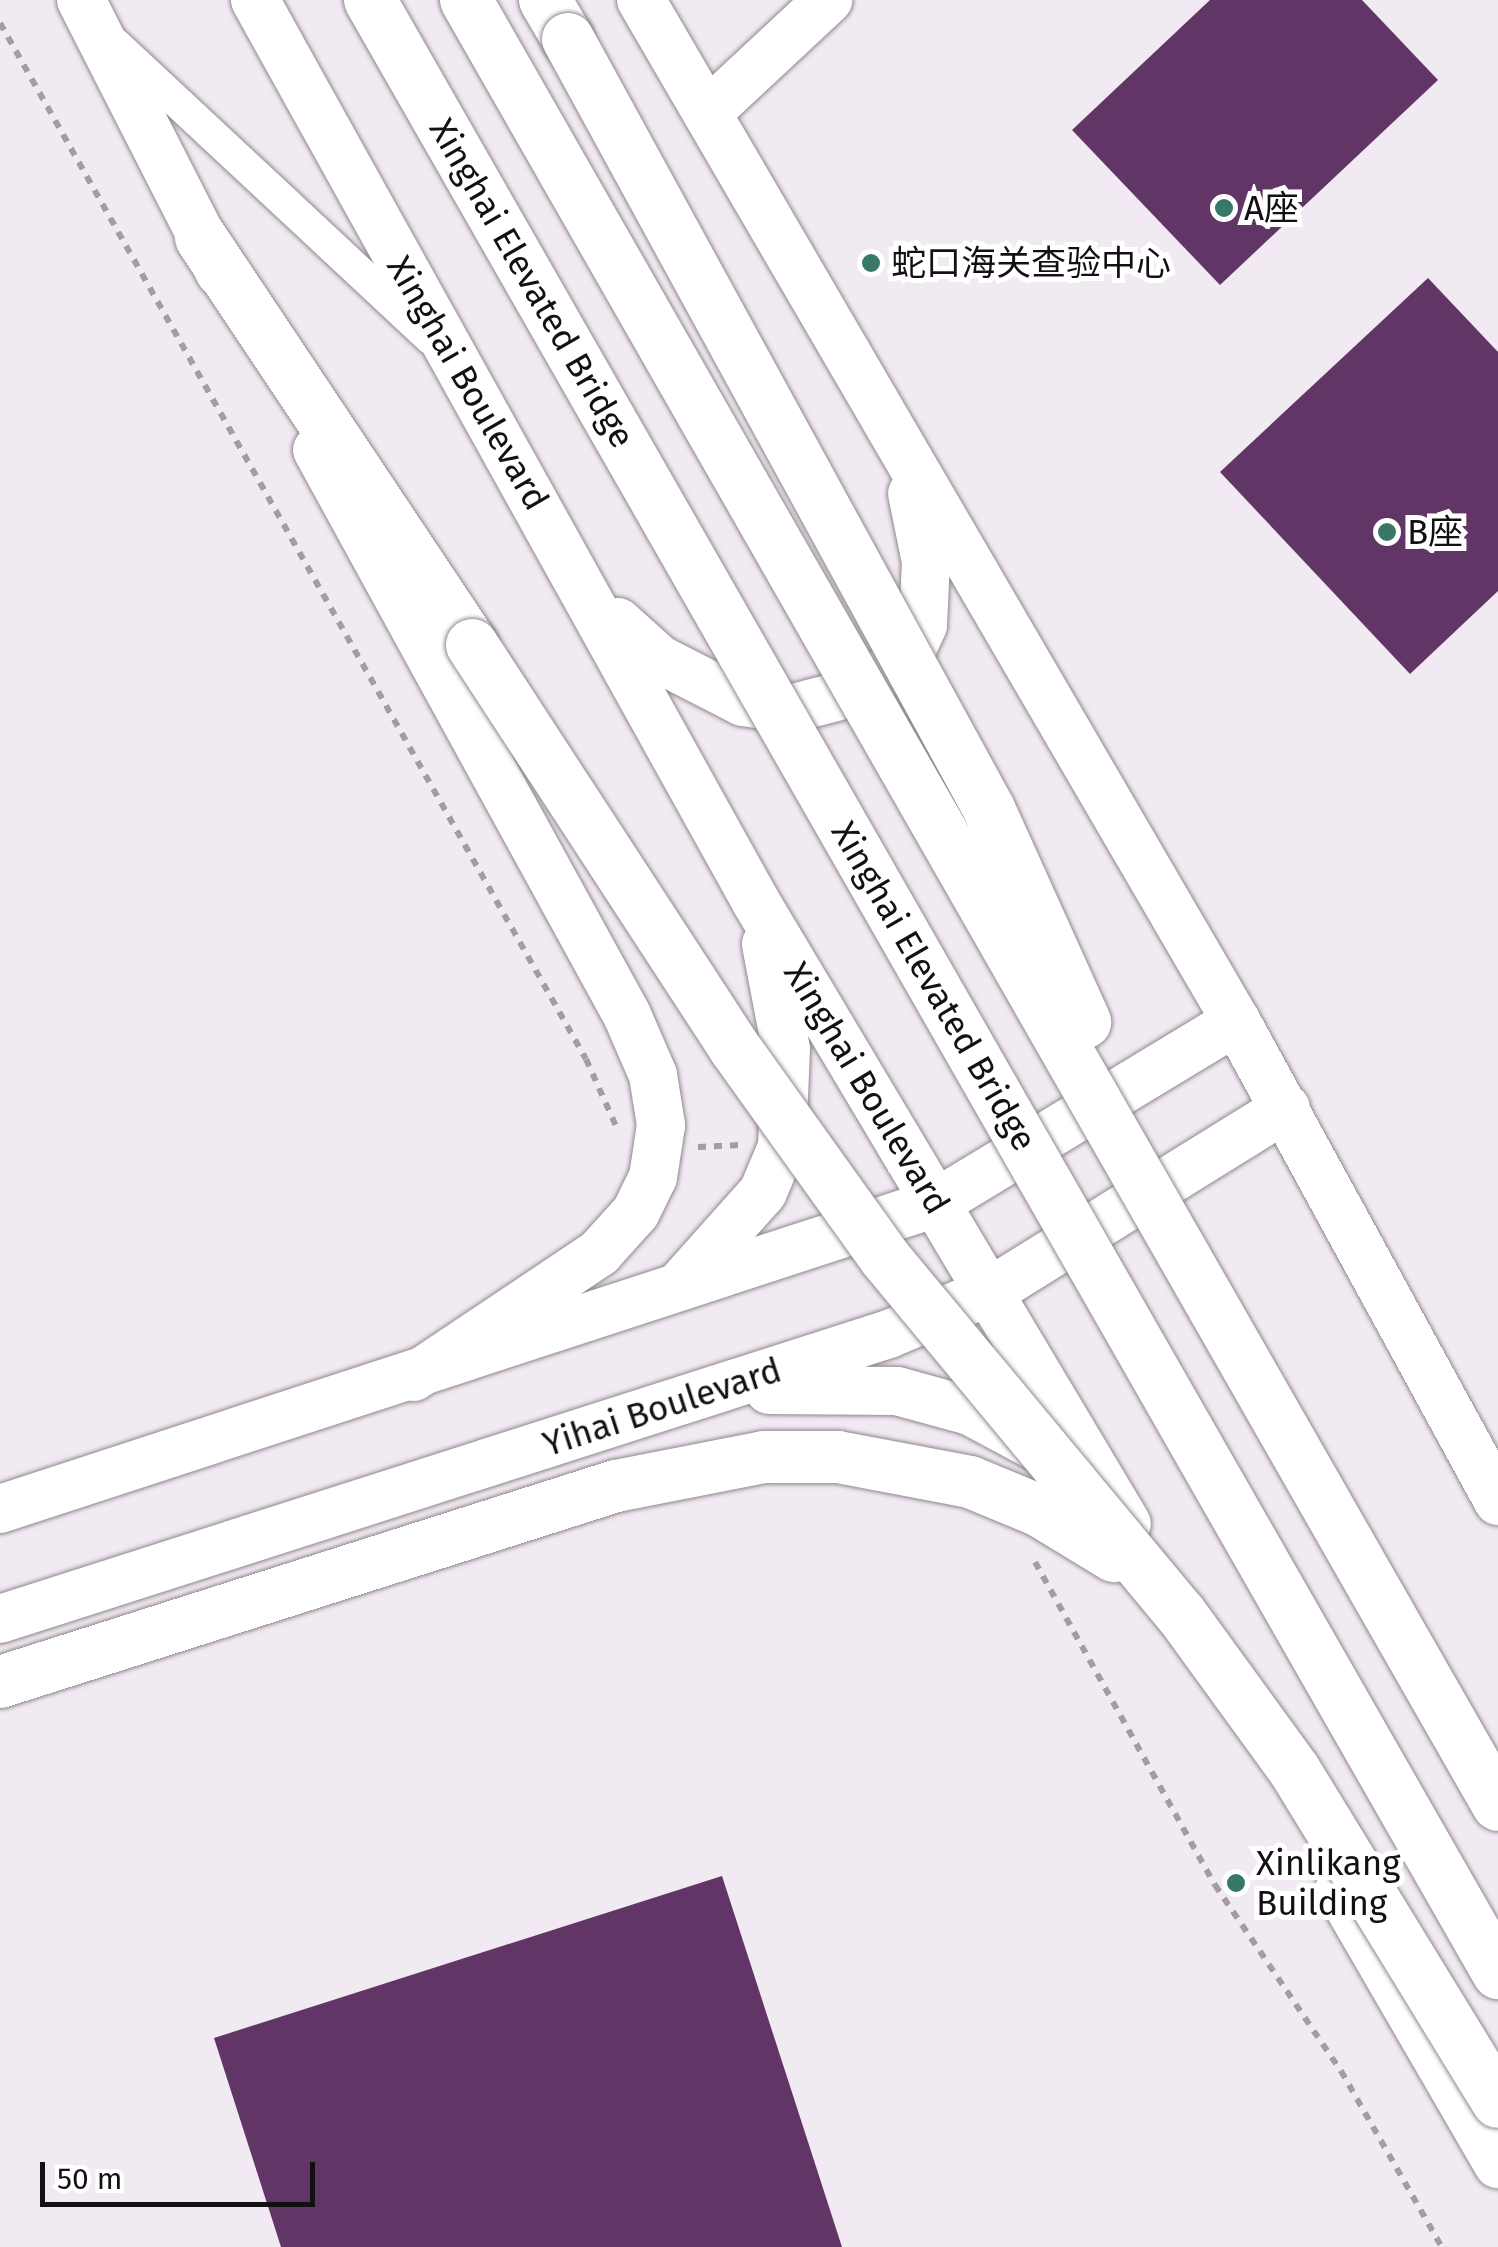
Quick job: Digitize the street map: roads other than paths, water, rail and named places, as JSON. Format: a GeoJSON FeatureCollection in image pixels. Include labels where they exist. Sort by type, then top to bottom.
{"type":"FeatureCollection","features":[{"type":"Feature","properties":{"kind":"main road"},"geometry":{"type":"LineString","coordinates":[[82,0],[201,238],[627,1015],[653,1075],[658,1148],[636,1212],[599,1253],[414,1376]]}},
{"type":"Feature","properties":{"kind":"main road","name":"Xinghai Boulevard"},"geometry":{"type":"LineString","coordinates":[[255,0],[460,371],[588,591],[756,902],[991,1291],[1498,2164]]}},
{"type":"Feature","properties":{"kind":"main road","name":"Xinghai Elevated Bridge"},"geometry":{"type":"LineString","coordinates":[[370,0],[1498,1972]]}},
{"type":"Feature","properties":{"kind":"main road"},"geometry":{"type":"LineString","coordinates":[[466,0],[1498,1805]]}},
{"type":"Feature","properties":{"kind":"main road"},"geometry":{"type":"LineString","coordinates":[[641,0],[1286,1108],[1498,1501]]}},
{"type":"Feature","properties":{"kind":"main road"},"geometry":{"type":"LineString","coordinates":[[706,113],[828,0]]}},
{"type":"Feature","properties":{"kind":"main road"},"geometry":{"type":"LineString","coordinates":[[556,20],[990,809],[1208,1297]]}},
{"type":"Feature","properties":{"kind":"main road"},"geometry":{"type":"LineString","coordinates":[[201,238],[734,1047],[884,1258],[1181,1614],[1295,1771],[1498,2102]]}},
{"type":"Feature","properties":{"kind":"main road"},"geometry":{"type":"LineString","coordinates":[[588,591],[659,660],[743,702],[790,709],[863,690],[912,648],[927,598],[921,527],[896,437]]}},
{"type":"Feature","properties":{"kind":"main road"},"geometry":{"type":"LineString","coordinates":[[671,1292],[727,1240],[778,1156],[789,1095],[786,1050],[756,902]]}},
{"type":"Feature","properties":{"kind":"main road"},"geometry":{"type":"LineString","coordinates":[[0,1509],[936,1203],[1236,1021]]}},
{"type":"Feature","properties":{"kind":"main road","name":"Yihai Boulevard"},"geometry":{"type":"LineString","coordinates":[[0,1619],[889,1334],[991,1291],[1286,1108]]}},
{"type":"Feature","properties":{"kind":"main road"},"geometry":{"type":"LineString","coordinates":[[701,1394],[826,1386],[897,1391],[954,1407],[1025,1437],[1122,1516]]}},
{"type":"Feature","properties":{"kind":"main road"},"geometry":{"type":"LineString","coordinates":[[0,1682],[616,1486],[764,1456],[838,1456],[970,1482],[1040,1511],[1116,1558],[1181,1614]]}},
{"type":"Feature","properties":{"kind":"main road"},"geometry":{"type":"LineString","coordinates":[[1381,1600],[1498,1765]]}},
{"type":"Feature","properties":{"kind":"street"},"geometry":{"type":"LineString","coordinates":[[82,0],[126,58],[460,371]]}},
{"type":"Feature","properties":{"kind":"place","name":"A座"},"geometry":{"type":"Point","coordinates":[1224,208]}},
{"type":"Feature","properties":{"kind":"place","name":"蛇口海关查验中心"},"geometry":{"type":"Point","coordinates":[871,263]}},
{"type":"Feature","properties":{"kind":"place","name":"B座"},"geometry":{"type":"Point","coordinates":[1387,532]}},
{"type":"Feature","properties":{"kind":"place","name":"Xinlikang Building"},"geometry":{"type":"Point","coordinates":[1236,1883]}}]}
